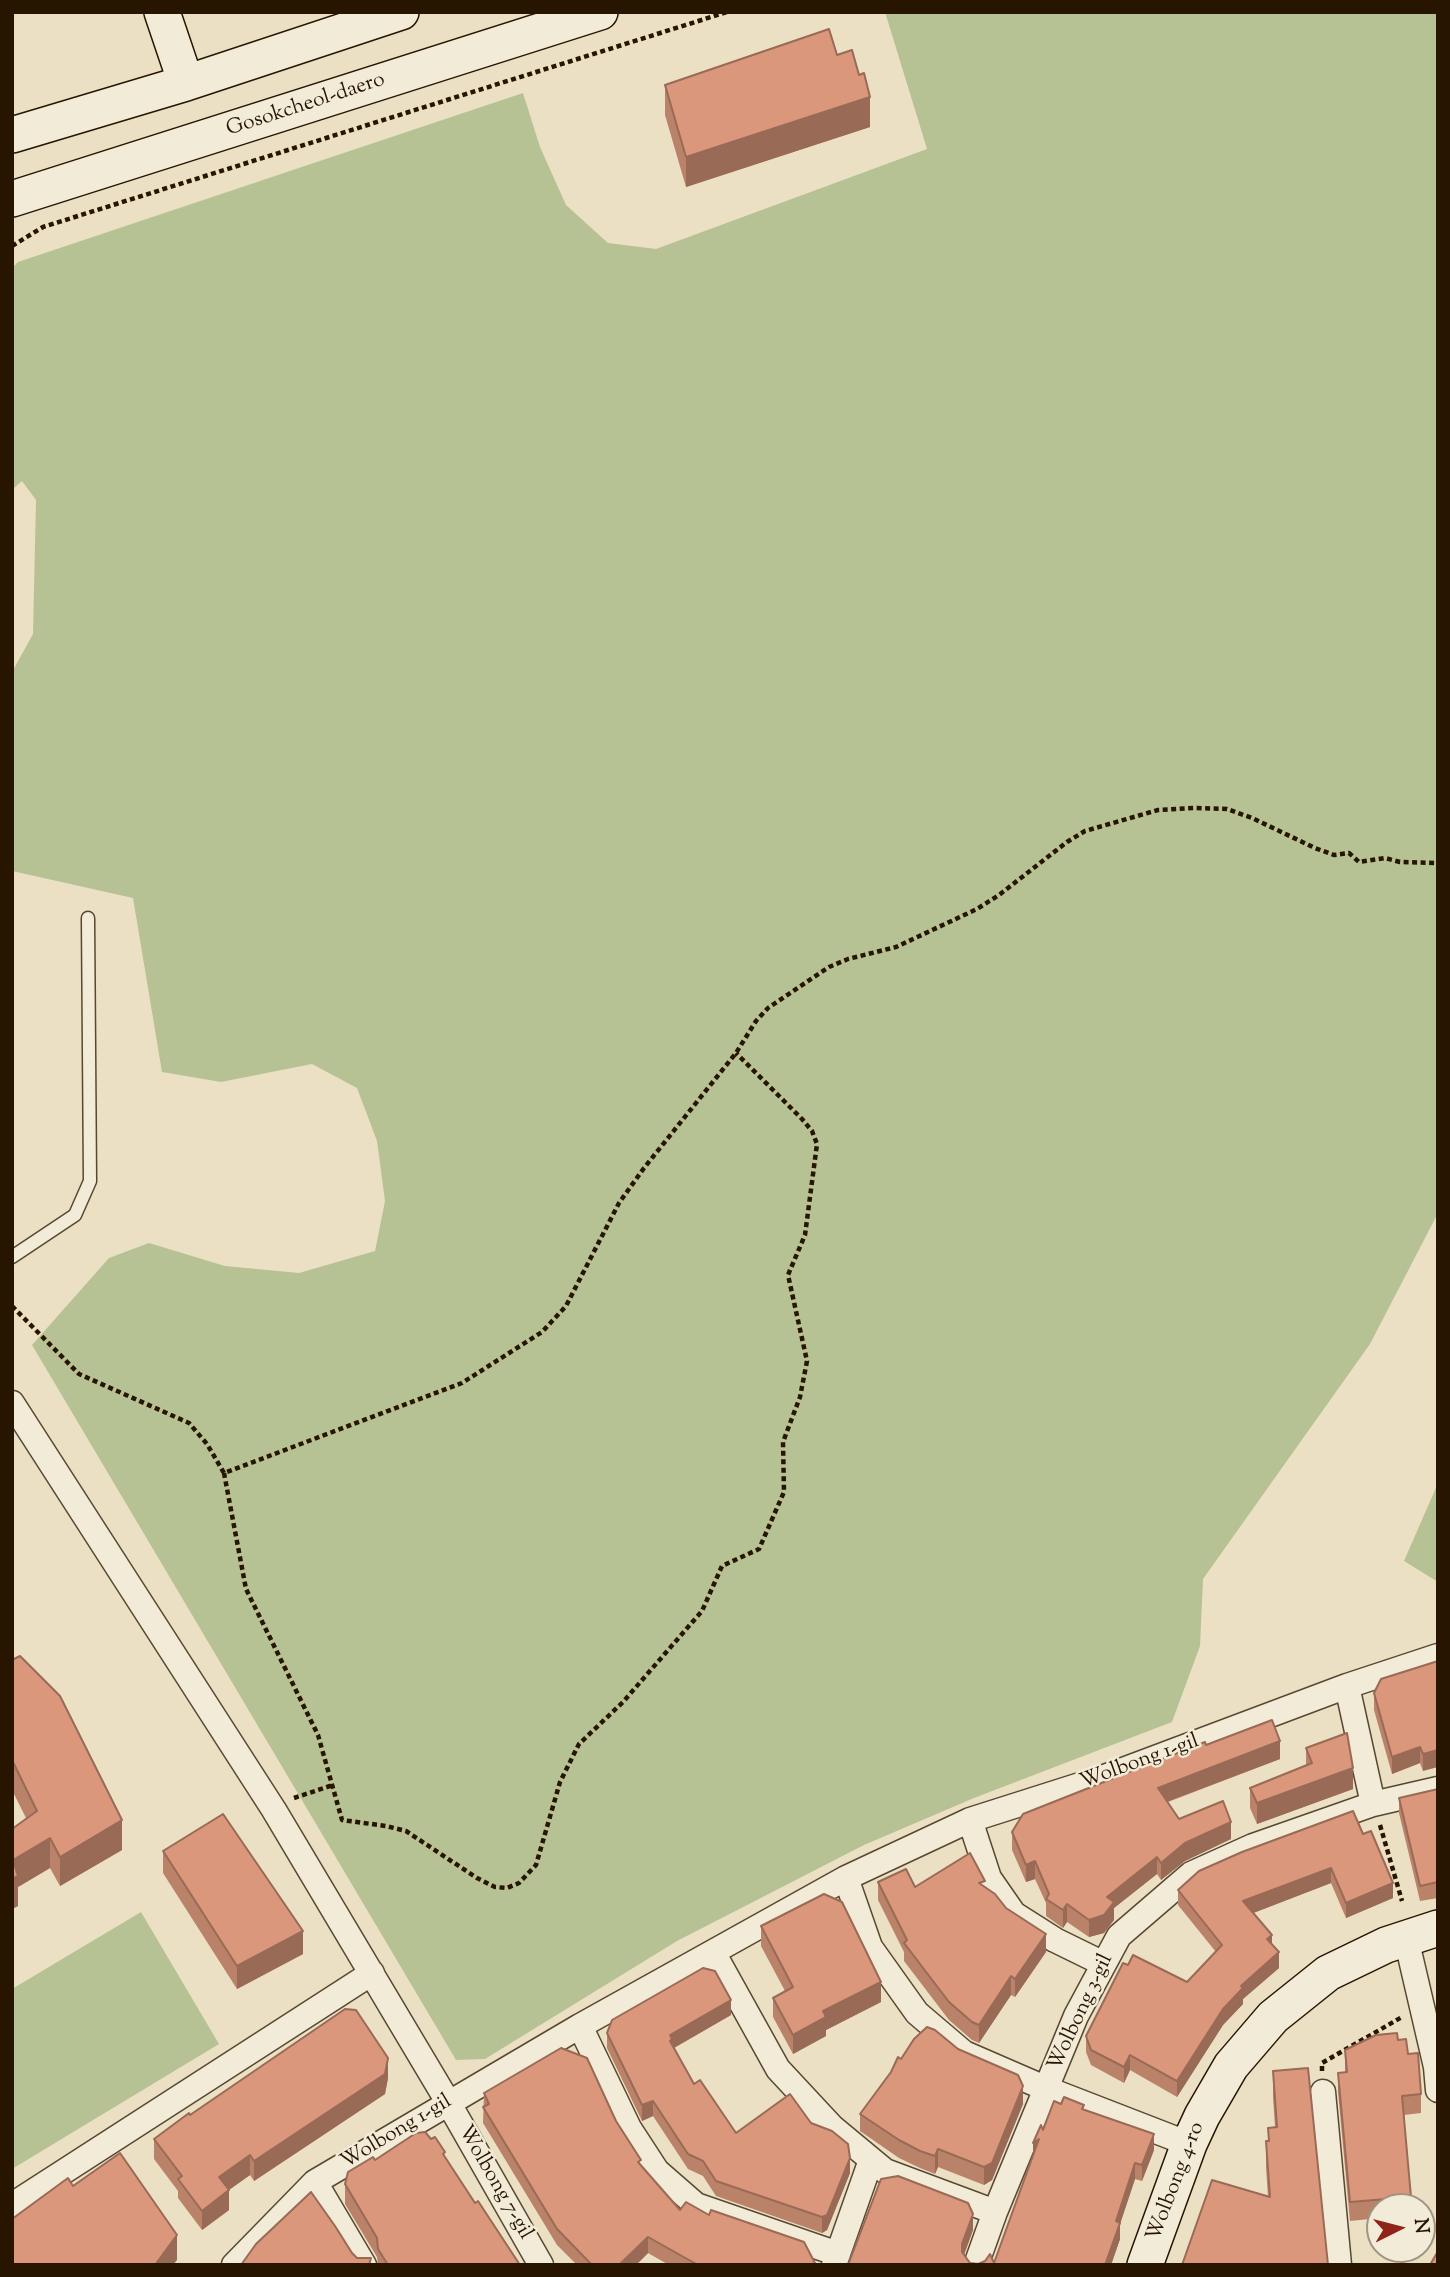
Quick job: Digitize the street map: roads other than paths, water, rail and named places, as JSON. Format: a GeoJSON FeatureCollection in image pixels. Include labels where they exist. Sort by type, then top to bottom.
{"type":"FeatureCollection","features":[{"type":"Feature","properties":{"kind":"main road"},"geometry":{"type":"LineString","coordinates":[[162,12],[186,83]]}},
{"type":"Feature","properties":{"kind":"main road"},"geometry":{"type":"LineString","coordinates":[[12,135],[186,83],[401,12]]}},
{"type":"Feature","properties":{"kind":"main road","name":"Gosokcheol-daero"},"geometry":{"type":"LineString","coordinates":[[12,199],[600,12]]}},
{"type":"Feature","properties":{"kind":"main road","name":"Wolbong 4-ro"},"geometry":{"type":"LineString","coordinates":[[1145,2265],[1189,2144],[1231,2066],[1273,2017],[1328,1973],[1385,1945],[1422,1933]]}},
{"type":"Feature","properties":{"kind":"street","name":"Wolbong 7-gil"},"geometry":{"type":"LineString","coordinates":[[12,1403],[274,1810],[448,2102],[541,2265]]}},
{"type":"Feature","properties":{"kind":"street","name":"Wolbong 1-gil"},"geometry":{"type":"LineString","coordinates":[[234,2265],[316,2182],[580,2026],[846,1878],[970,1821],[1102,1778],[1347,1686],[1438,1656]]}},
{"type":"Feature","properties":{"kind":"street"},"geometry":{"type":"LineString","coordinates":[[1347,1686],[1373,1804]]}},
{"type":"Feature","properties":{"kind":"street","name":"Wolbong 3-gil"},"geometry":{"type":"LineString","coordinates":[[976,2265],[995,2212],[1076,2016],[1119,1936],[1191,1874],[1253,1846],[1373,1804],[1438,1788]]}},
{"type":"Feature","properties":{"kind":"street"},"geometry":{"type":"LineString","coordinates":[[970,1821],[989,1878],[1014,1914],[1055,1940],[1104,1964]]}},
{"type":"Feature","properties":{"kind":"street"},"geometry":{"type":"LineString","coordinates":[[846,1878],[870,1947],[917,2013],[964,2053],[1047,2089],[1189,2144]]}},
{"type":"Feature","properties":{"kind":"street"},"geometry":{"type":"LineString","coordinates":[[1422,1933],[1423,2010],[1437,2075]]}},
{"type":"Feature","properties":{"kind":"street"},"geometry":{"type":"LineString","coordinates":[[713,1952],[778,2069],[832,2127],[885,2171],[995,2212]]}},
{"type":"Feature","properties":{"kind":"street"},"geometry":{"type":"LineString","coordinates":[[12,2205],[372,1973]]}},
{"type":"Feature","properties":{"kind":"street"},"geometry":{"type":"LineString","coordinates":[[580,2026],[629,2127],[657,2171],[696,2205],[836,2260],[871,2160]]}},
{"type":"Feature","properties":{"kind":"street"},"geometry":{"type":"LineString","coordinates":[[1323,2092],[1339,2265]]}},
{"type":"Feature","properties":{"kind":"street"},"geometry":{"type":"LineString","coordinates":[[316,2182],[364,2265]]}},
{"type":"Feature","properties":{"kind":"lane"},"geometry":{"type":"LineString","coordinates":[[12,1257],[75,1215],[90,1181],[88,918]]}}]}
